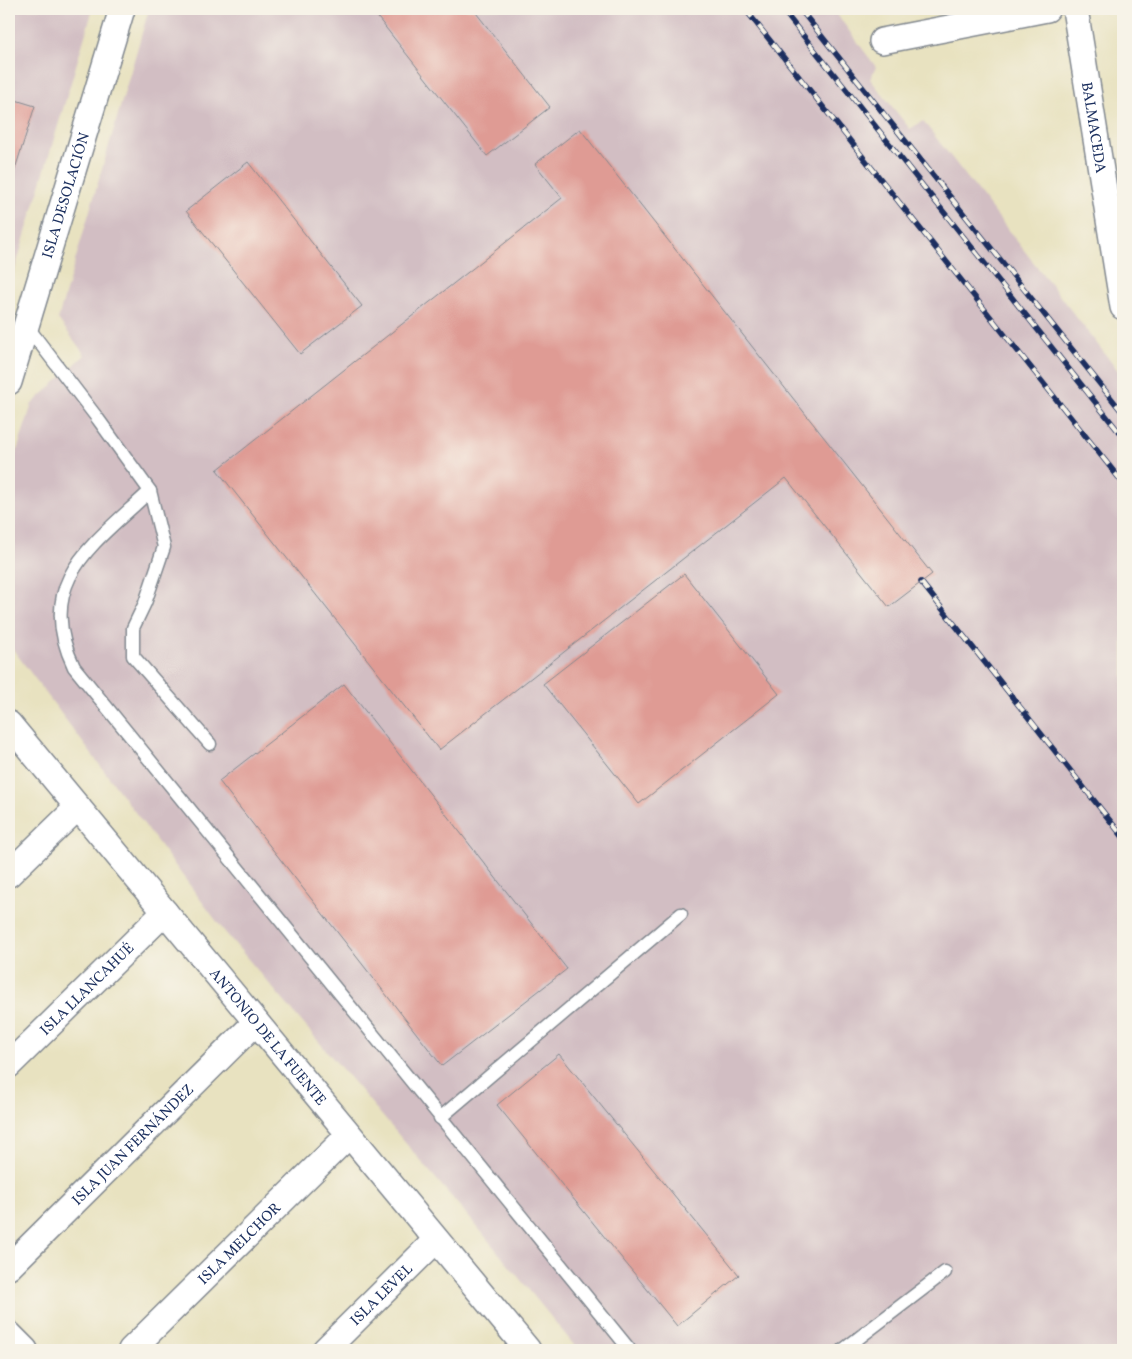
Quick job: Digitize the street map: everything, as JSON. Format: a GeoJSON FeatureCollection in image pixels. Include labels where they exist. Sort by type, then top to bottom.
{"type":"FeatureCollection","features":[{"type":"Feature","properties":{"kind":"street","name":"ISLA DESOLACIÓN"},"geometry":{"type":"LineString","coordinates":[[9,382],[17,323],[122,9]]}},
{"type":"Feature","properties":{"kind":"street"},"geometry":{"type":"LineString","coordinates":[[882,41],[1047,9]]}},
{"type":"Feature","properties":{"kind":"street","name":"BALMACEDA"},"geometry":{"type":"LineString","coordinates":[[1075,9],[1123,306]]}},
{"type":"Feature","properties":{"kind":"street","name":"ANTONIO DE LA FUENTE"},"geometry":{"type":"LineString","coordinates":[[9,724],[436,1240],[522,1348]]}},
{"type":"Feature","properties":{"kind":"street"},"geometry":{"type":"LineString","coordinates":[[9,874],[78,807]]}},
{"type":"Feature","properties":{"kind":"street","name":"ISLA LLANCAHUÉ"},"geometry":{"type":"LineString","coordinates":[[9,1064],[164,912]]}},
{"type":"Feature","properties":{"kind":"street","name":"ISLA JUAN FERNÁNDEZ"},"geometry":{"type":"LineString","coordinates":[[9,1267],[256,1022]]}},
{"type":"Feature","properties":{"kind":"street","name":"ISLA MELCHOR"},"geometry":{"type":"LineString","coordinates":[[130,1350],[349,1135]]}},
{"type":"Feature","properties":{"kind":"street","name":"ISLA LEVEL"},"geometry":{"type":"LineString","coordinates":[[325,1350],[436,1240]]}},
{"type":"Feature","properties":{"kind":"street"},"geometry":{"type":"LineString","coordinates":[[9,1334],[25,1350]]}},
{"type":"Feature","properties":{"kind":"lane"},"geometry":{"type":"LineString","coordinates":[[17,323],[98,420],[150,491],[164,547],[145,603],[133,628],[133,656],[210,744]]}},
{"type":"Feature","properties":{"kind":"lane"},"geometry":{"type":"LineString","coordinates":[[150,491],[86,551],[75,566],[67,582],[60,618],[62,635],[70,660],[91,689],[630,1350]]}},
{"type":"Feature","properties":{"kind":"lane"},"geometry":{"type":"LineString","coordinates":[[440,1118],[681,914]]}},
{"type":"Feature","properties":{"kind":"lane"},"geometry":{"type":"LineString","coordinates":[[843,1350],[946,1272]]}},
{"type":"Feature","properties":{"kind":"shaded area"},"geometry":{"type":"Polygon","coordinates":[[[9,9],[93,9],[9,289],[9,9]]]}},
{"type":"Feature","properties":{"kind":"shaded area"},"geometry":{"type":"Polygon","coordinates":[[[149,9],[833,9],[876,67],[870,79],[910,129],[923,121],[1123,377],[1123,1350],[578,1350],[479,1229],[224,931],[9,644],[9,475],[32,404],[85,355],[58,319],[149,9]]]}},
{"type":"Feature","properties":{"kind":"building"},"geometry":{"type":"Polygon","coordinates":[[[371,9],[473,9],[550,107],[487,156],[371,9]]]}},
{"type":"Feature","properties":{"kind":"building"},"geometry":{"type":"Polygon","coordinates":[[[9,98],[35,106],[9,188],[9,98]]]}},
{"type":"Feature","properties":{"kind":"building"},"geometry":{"type":"Polygon","coordinates":[[[580,129],[932,574],[889,607],[786,478],[439,750],[217,470],[562,198],[535,164],[580,129]]]}},
{"type":"Feature","properties":{"kind":"building"},"geometry":{"type":"Polygon","coordinates":[[[248,162],[362,306],[300,354],[186,211],[248,162]]]}},
{"type":"Feature","properties":{"kind":"building"},"geometry":{"type":"Polygon","coordinates":[[[684,574],[779,694],[639,804],[543,684],[684,574]]]}},
{"type":"Feature","properties":{"kind":"building"},"geometry":{"type":"Polygon","coordinates":[[[344,684],[567,969],[442,1066],[219,781],[344,684]]]}},
{"type":"Feature","properties":{"kind":"building"},"geometry":{"type":"Polygon","coordinates":[[[559,1054],[739,1275],[677,1326],[497,1105],[559,1054]]]}},
{"type":"Feature","properties":{"kind":"railway"},"geometry":{"type":"LineString","coordinates":[[745,9],[1123,483]]}},
{"type":"Feature","properties":{"kind":"railway"},"geometry":{"type":"LineString","coordinates":[[782,9],[1123,437]]}},
{"type":"Feature","properties":{"kind":"railway"},"geometry":{"type":"LineString","coordinates":[[800,9],[1123,413]]}},
{"type":"Feature","properties":{"kind":"railway"},"geometry":{"type":"LineString","coordinates":[[921,582],[1123,837]]}}]}
